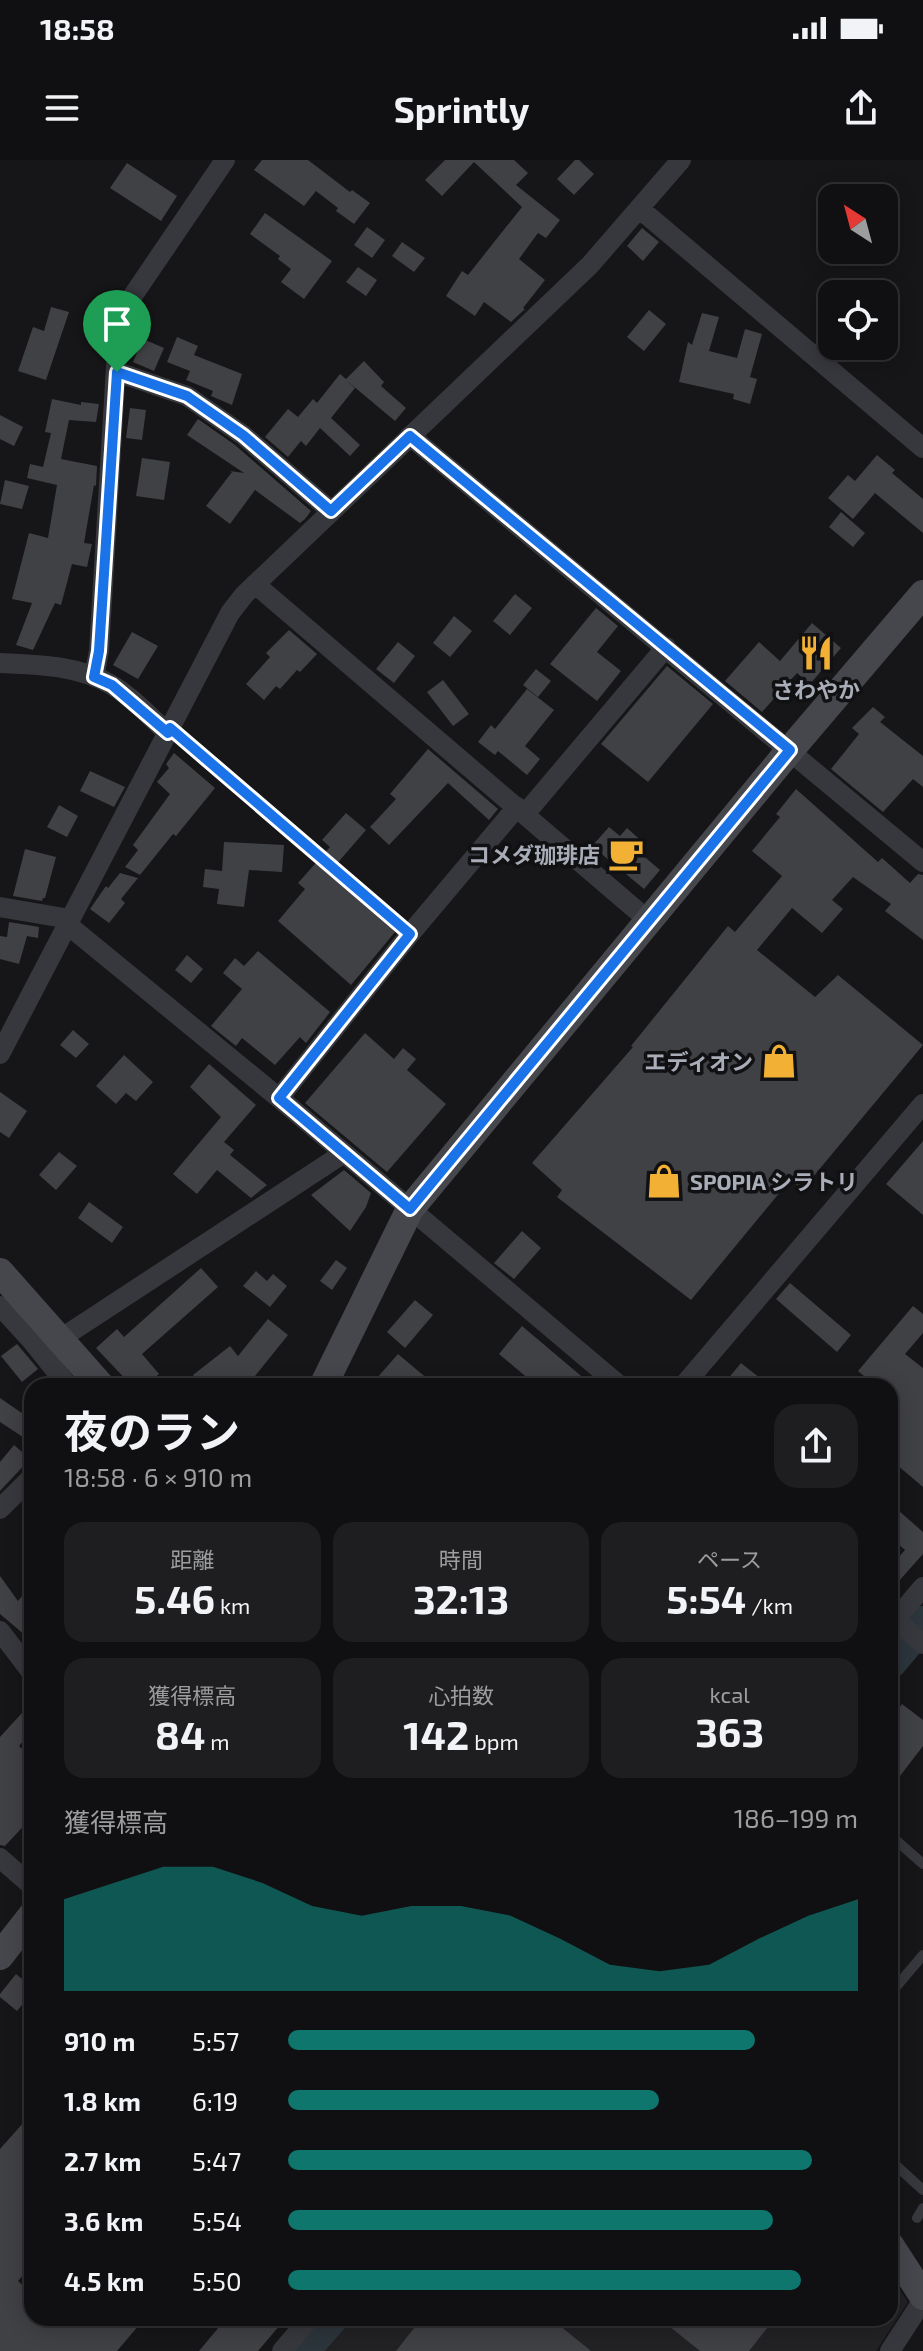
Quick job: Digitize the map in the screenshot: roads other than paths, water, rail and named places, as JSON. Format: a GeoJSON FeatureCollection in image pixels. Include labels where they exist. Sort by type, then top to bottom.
{"type":"FeatureCollection","features":[{"type":"Feature","properties":{"kind":"main road"},"geometry":{"type":"LineString","coordinates":[[327,1378],[410,1209],[923,594]]}},
{"type":"Feature","properties":{"kind":"main road"},"geometry":{"type":"LineString","coordinates":[[0,1272],[94,1378]]}},
{"type":"Feature","properties":{"kind":"main road"},"geometry":{"type":"LineString","coordinates":[[0,1956],[24,1925]]}},
{"type":"Feature","properties":{"kind":"main road"},"geometry":{"type":"LineString","coordinates":[[898,2258],[923,2298]]}},
{"type":"Feature","properties":{"kind":"street"},"geometry":{"type":"LineString","coordinates":[[94,677],[99,651],[119,316],[225,160]]}},
{"type":"Feature","properties":{"kind":"street"},"geometry":{"type":"LineString","coordinates":[[0,1054],[230,613],[255,584],[590,265],[681,160]]}},
{"type":"Feature","properties":{"kind":"street"},"geometry":{"type":"LineString","coordinates":[[640,209],[923,448]]}},
{"type":"Feature","properties":{"kind":"street"},"geometry":{"type":"LineString","coordinates":[[117,372],[187,396],[243,435],[331,511]]}},
{"type":"Feature","properties":{"kind":"street"},"geometry":{"type":"LineString","coordinates":[[410,436],[923,862]]}},
{"type":"Feature","properties":{"kind":"street"},"geometry":{"type":"LineString","coordinates":[[255,584],[649,921]]}},
{"type":"Feature","properties":{"kind":"street"},"geometry":{"type":"LineString","coordinates":[[279,1098],[410,934],[666,647]]}},
{"type":"Feature","properties":{"kind":"street"},"geometry":{"type":"LineString","coordinates":[[0,663],[53,666],[82,672],[112,685],[169,731]]}},
{"type":"Feature","properties":{"kind":"street"},"geometry":{"type":"LineString","coordinates":[[0,907],[69,922],[611,1378]]}},
{"type":"Feature","properties":{"kind":"street"},"geometry":{"type":"LineString","coordinates":[[690,1378],[923,1104]]}},
{"type":"Feature","properties":{"kind":"street"},"geometry":{"type":"LineString","coordinates":[[60,1339],[344,1153]]}},
{"type":"Feature","properties":{"kind":"street"},"geometry":{"type":"LineString","coordinates":[[0,1306],[62,1378]]}},
{"type":"Feature","properties":{"kind":"street"},"geometry":{"type":"LineString","coordinates":[[0,1509],[24,1485]]}},
{"type":"Feature","properties":{"kind":"street"},"geometry":{"type":"LineString","coordinates":[[898,1614],[923,1587]]}},
{"type":"Feature","properties":{"kind":"street"},"geometry":{"type":"LineString","coordinates":[[898,1625],[923,1644]]}},
{"type":"Feature","properties":{"kind":"street"},"geometry":{"type":"LineString","coordinates":[[0,1631],[24,1662]]}},
{"type":"Feature","properties":{"kind":"street"},"geometry":{"type":"LineString","coordinates":[[0,1858],[24,1879]]}},
{"type":"Feature","properties":{"kind":"street"},"geometry":{"type":"LineString","coordinates":[[890,2351],[923,2298]]}},
{"type":"Feature","properties":{"kind":"street"},"geometry":{"type":"LineString","coordinates":[[282,2351],[303,2326]]}},
{"type":"Feature","properties":{"kind":"lane"},"geometry":{"type":"LineString","coordinates":[[898,1842],[923,1864]]}},
{"type":"Feature","properties":{"kind":"lane"},"geometry":{"type":"LineString","coordinates":[[898,1985],[923,1955]]}},
{"type":"Feature","properties":{"kind":"lane"},"geometry":{"type":"LineString","coordinates":[[898,2167],[923,2190]]}},
{"type":"Feature","properties":{"kind":"waterway"},"geometry":{"type":"LineString","coordinates":[[898,1653],[923,1623]]}},
{"type":"Feature","properties":{"kind":"waterway"},"geometry":{"type":"LineString","coordinates":[[302,2351],[324,2326]]}},
{"type":"Feature","properties":{"kind":"place","name":"さわやか"},"geometry":{"type":"Point","coordinates":[816,653]}},
{"type":"Feature","properties":{"kind":"place","name":"コメダ珈琲店"},"geometry":{"type":"Point","coordinates":[626,854]}},
{"type":"Feature","properties":{"kind":"place","name":"エディオン"},"geometry":{"type":"Point","coordinates":[779,1061]}},
{"type":"Feature","properties":{"kind":"place","name":"SPOPIA シラトリ"},"geometry":{"type":"Point","coordinates":[664,1181]}}]}
